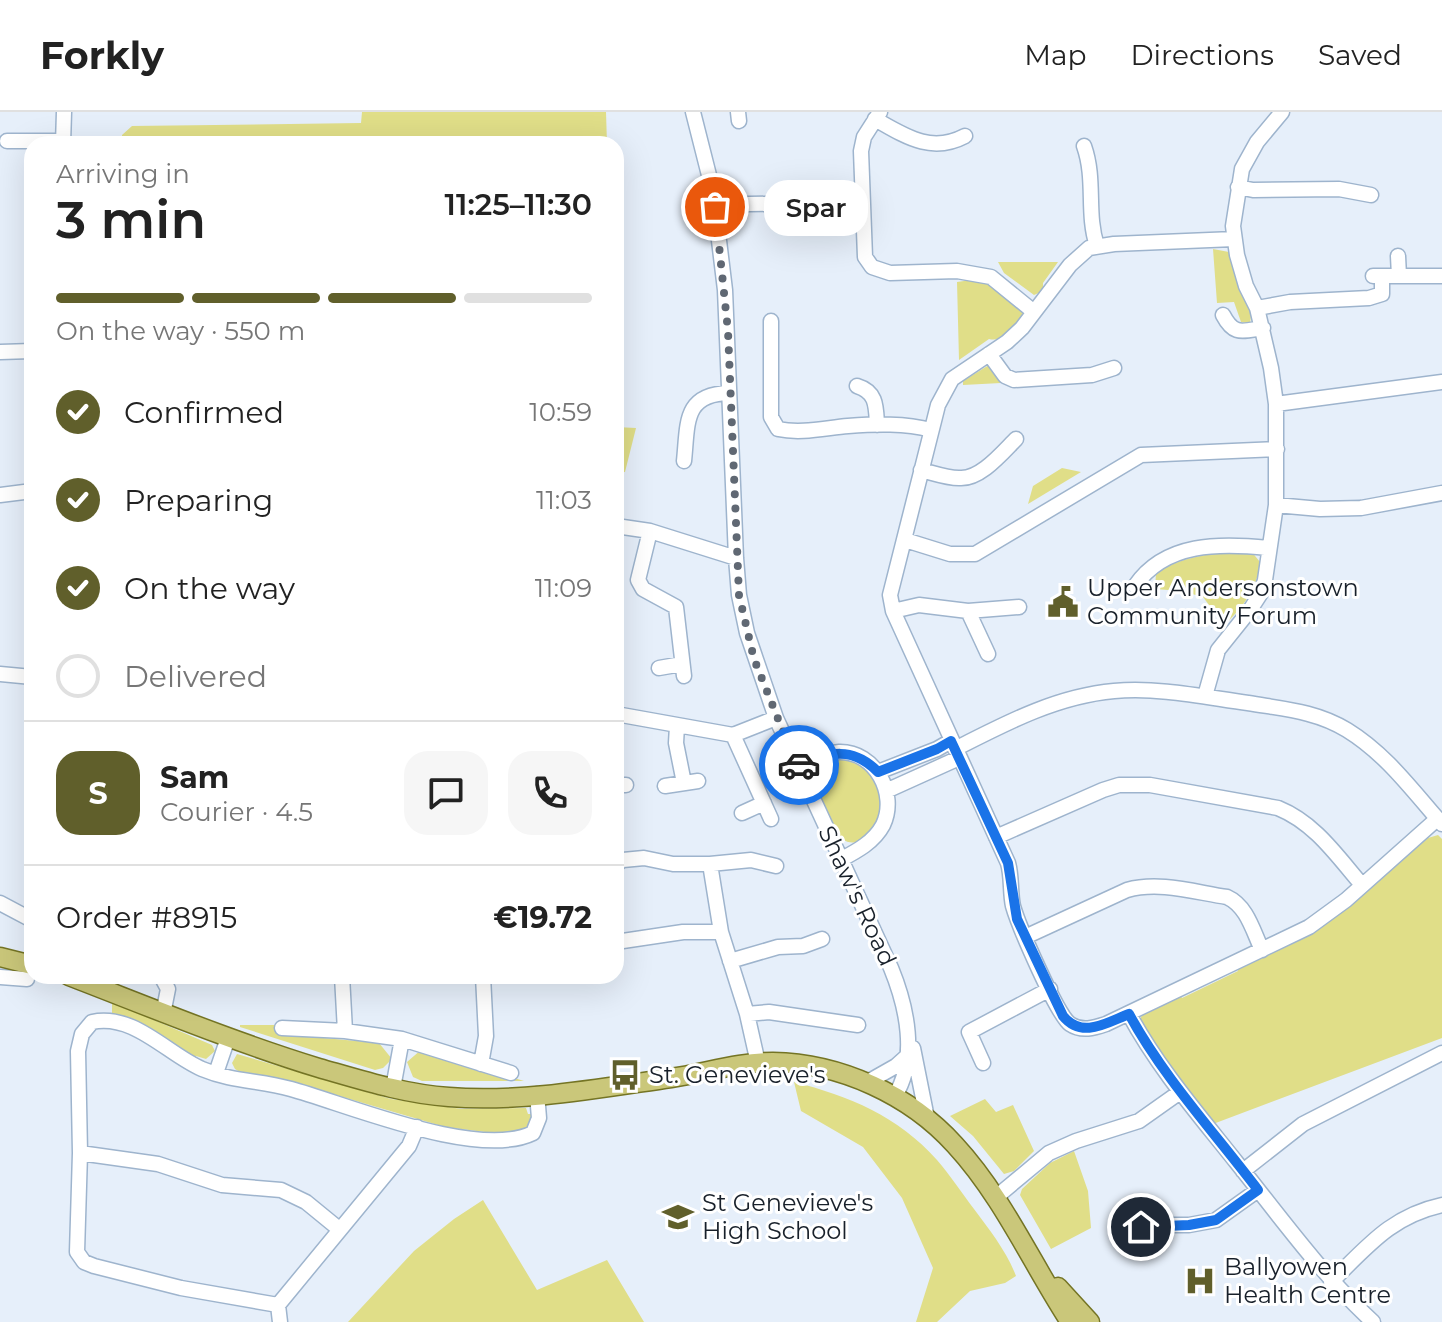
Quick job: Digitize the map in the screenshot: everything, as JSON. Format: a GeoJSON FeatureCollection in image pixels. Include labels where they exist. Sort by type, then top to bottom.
{"type":"FeatureCollection","features":[{"type":"Feature","properties":{"kind":"main road"},"geometry":{"type":"LineString","coordinates":[[0,957],[24,969]]}},
{"type":"Feature","properties":{"kind":"main road"},"geometry":{"type":"LineString","coordinates":[[89,984],[228,1038],[345,1076],[414,1093],[468,1098],[537,1094],[608,1087],[758,1063],[788,1063],[819,1068],[866,1083],[895,1096],[927,1118],[955,1144],[995,1198],[1070,1322]]}},
{"type":"Feature","properties":{"kind":"main road"},"geometry":{"type":"LineString","coordinates":[[1044,1275],[1090,1322]]}},
{"type":"Feature","properties":{"kind":"street"},"geometry":{"type":"LineString","coordinates":[[63,136],[64,112]]}},
{"type":"Feature","properties":{"kind":"street","name":"Shaw's Road"},"geometry":{"type":"LineString","coordinates":[[693,112],[715,207],[725,290],[736,558],[739,595],[747,633],[776,718],[896,981],[927,1118]]}},
{"type":"Feature","properties":{"kind":"street"},"geometry":{"type":"LineString","coordinates":[[1205,696],[1218,650],[1261,593],[1276,505],[1276,404],[1263,328],[1246,286],[1234,239],[1238,187],[1248,155],[1280,112]]}},
{"type":"Feature","properties":{"kind":"street"},"geometry":{"type":"LineString","coordinates":[[965,136],[952,143],[920,143],[878,115],[864,137],[861,151],[865,257],[872,267],[890,273],[957,271],[991,277],[1034,312]]}},
{"type":"Feature","properties":{"kind":"street"},"geometry":{"type":"LineString","coordinates":[[7,141],[24,141]]}},
{"type":"Feature","properties":{"kind":"street"},"geometry":{"type":"LineString","coordinates":[[1084,146],[1091,165],[1093,232],[1097,246]]}},
{"type":"Feature","properties":{"kind":"street"},"geometry":{"type":"LineString","coordinates":[[1238,187],[1253,190],[1339,189],[1371,195]]}},
{"type":"Feature","properties":{"kind":"street"},"geometry":{"type":"LineString","coordinates":[[715,207],[862,203]]}},
{"type":"Feature","properties":{"kind":"street"},"geometry":{"type":"LineString","coordinates":[[886,791],[955,749],[1040,708],[1075,697],[1139,690],[1300,710],[1345,729],[1396,770],[1440,822],[1309,927],[1106,1024],[1083,1029],[1071,1025],[1063,1016],[1025,937],[1014,907],[1008,863],[955,749],[893,611],[890,595],[931,430],[938,405],[952,379],[1007,342],[1070,265],[1081,254],[1097,246],[1234,239]]}},
{"type":"Feature","properties":{"kind":"street"},"geometry":{"type":"LineString","coordinates":[[1398,256],[1399,276]]}},
{"type":"Feature","properties":{"kind":"street"},"geometry":{"type":"LineString","coordinates":[[1257,308],[1290,302],[1369,298],[1382,294],[1377,276],[1442,276]]}},
{"type":"Feature","properties":{"kind":"street"},"geometry":{"type":"LineString","coordinates":[[1223,315],[1230,328],[1237,331],[1263,328]]}},
{"type":"Feature","properties":{"kind":"street"},"geometry":{"type":"LineString","coordinates":[[771,321],[773,425],[785,431],[877,425],[915,426],[931,430]]}},
{"type":"Feature","properties":{"kind":"street"},"geometry":{"type":"LineString","coordinates":[[0,352],[24,351]]}},
{"type":"Feature","properties":{"kind":"street"},"geometry":{"type":"LineString","coordinates":[[989,354],[1005,376],[1014,380],[1092,375],[1114,368]]}},
{"type":"Feature","properties":{"kind":"street"},"geometry":{"type":"LineString","coordinates":[[1276,404],[1442,382]]}},
{"type":"Feature","properties":{"kind":"street"},"geometry":{"type":"LineString","coordinates":[[857,386],[865,389],[875,400],[877,425]]}},
{"type":"Feature","properties":{"kind":"street"},"geometry":{"type":"LineString","coordinates":[[684,461],[692,409],[705,396],[729,393]]}},
{"type":"Feature","properties":{"kind":"street"},"geometry":{"type":"LineString","coordinates":[[921,470],[962,479],[972,476],[1016,439]]}},
{"type":"Feature","properties":{"kind":"street"},"geometry":{"type":"LineString","coordinates":[[905,540],[950,554],[975,554],[1141,455],[1277,449]]}},
{"type":"Feature","properties":{"kind":"street"},"geometry":{"type":"LineString","coordinates":[[1276,505],[1320,509],[1361,508],[1442,493]]}},
{"type":"Feature","properties":{"kind":"street"},"geometry":{"type":"LineString","coordinates":[[624,527],[650,531],[736,558]]}},
{"type":"Feature","properties":{"kind":"street"},"geometry":{"type":"LineString","coordinates":[[650,531],[638,580],[643,589],[676,607],[683,670],[659,668]]}},
{"type":"Feature","properties":{"kind":"street"},"geometry":{"type":"LineString","coordinates":[[1135,586],[1152,565],[1200,547],[1223,544],[1268,548]]}},
{"type":"Feature","properties":{"kind":"street"},"geometry":{"type":"LineString","coordinates":[[893,611],[919,605],[968,611],[1019,607]]}},
{"type":"Feature","properties":{"kind":"street"},"geometry":{"type":"LineString","coordinates":[[968,611],[988,654]]}},
{"type":"Feature","properties":{"kind":"street"},"geometry":{"type":"LineString","coordinates":[[0,674],[24,676]]}},
{"type":"Feature","properties":{"kind":"street"},"geometry":{"type":"LineString","coordinates":[[624,716],[733,735],[776,718]]}},
{"type":"Feature","properties":{"kind":"street"},"geometry":{"type":"LineString","coordinates":[[665,786],[691,782],[676,743],[677,726]]}},
{"type":"Feature","properties":{"kind":"street"},"geometry":{"type":"LineString","coordinates":[[733,735],[771,819]]}},
{"type":"Feature","properties":{"kind":"street"},"geometry":{"type":"LineString","coordinates":[[878,772],[937,749],[955,749]]}},
{"type":"Feature","properties":{"kind":"street"},"geometry":{"type":"LineString","coordinates":[[797,766],[839,752],[864,760],[878,772],[886,791],[887,815],[869,843],[840,860]]}},
{"type":"Feature","properties":{"kind":"street"},"geometry":{"type":"LineString","coordinates":[[996,837],[1103,790],[1119,785],[1150,785],[1278,808],[1289,813],[1315,831],[1362,885]]}},
{"type":"Feature","properties":{"kind":"street"},"geometry":{"type":"LineString","coordinates":[[742,813],[764,803]]}},
{"type":"Feature","properties":{"kind":"street"},"geometry":{"type":"LineString","coordinates":[[624,860],[644,858],[673,864],[751,860],[776,866]]}},
{"type":"Feature","properties":{"kind":"street"},"geometry":{"type":"LineString","coordinates":[[710,864],[721,932],[747,1014],[758,1063]]}},
{"type":"Feature","properties":{"kind":"street"},"geometry":{"type":"LineString","coordinates":[[1025,937],[1127,890],[1157,886],[1236,900],[1262,950]]}},
{"type":"Feature","properties":{"kind":"street"},"geometry":{"type":"LineString","coordinates":[[0,903],[24,916]]}},
{"type":"Feature","properties":{"kind":"street"},"geometry":{"type":"LineString","coordinates":[[624,941],[683,932],[721,932]]}},
{"type":"Feature","properties":{"kind":"street"},"geometry":{"type":"LineString","coordinates":[[730,961],[778,947],[803,946],[822,939]]}},
{"type":"Feature","properties":{"kind":"street"},"geometry":{"type":"LineString","coordinates":[[0,977],[24,973]]}},
{"type":"Feature","properties":{"kind":"street"},"geometry":{"type":"LineString","coordinates":[[163,1014],[168,989],[165,984]]}},
{"type":"Feature","properties":{"kind":"street"},"geometry":{"type":"LineString","coordinates":[[342,984],[345,1031]]}},
{"type":"Feature","properties":{"kind":"street"},"geometry":{"type":"LineString","coordinates":[[481,1064],[486,1036],[483,984]]}},
{"type":"Feature","properties":{"kind":"street"},"geometry":{"type":"LineString","coordinates":[[983,1063],[969,1032],[1050,989]]}},
{"type":"Feature","properties":{"kind":"street"},"geometry":{"type":"LineString","coordinates":[[747,1014],[769,1012],[858,1025]]}},
{"type":"Feature","properties":{"kind":"street"},"geometry":{"type":"LineString","coordinates":[[1129,1014],[1180,1092],[1331,1282],[1373,1322]]}},
{"type":"Feature","properties":{"kind":"street"},"geometry":{"type":"LineString","coordinates":[[278,1305],[181,1288],[84,1262],[77,1252],[80,1153],[78,1051],[82,1034],[92,1022],[106,1021],[152,1036],[192,1064],[237,1081],[288,1088],[417,1127],[485,1141],[524,1137],[533,1133],[539,1118],[537,1094]]}},
{"type":"Feature","properties":{"kind":"street","name":"Shaw's Road"},"geometry":{"type":"LineString","coordinates":[[895,1096],[905,1077],[908,1024]]}},
{"type":"Feature","properties":{"kind":"street"},"geometry":{"type":"LineString","coordinates":[[282,1028],[345,1031],[402,1039],[511,1073]]}},
{"type":"Feature","properties":{"kind":"street"},"geometry":{"type":"LineString","coordinates":[[216,1073],[228,1038]]}},
{"type":"Feature","properties":{"kind":"street"},"geometry":{"type":"LineString","coordinates":[[393,1088],[402,1039]]}},
{"type":"Feature","properties":{"kind":"street"},"geometry":{"type":"LineString","coordinates":[[1243,1171],[1303,1124],[1442,1053]]}},
{"type":"Feature","properties":{"kind":"street"},"geometry":{"type":"LineString","coordinates":[[866,1083],[906,1057]]}},
{"type":"Feature","properties":{"kind":"street"},"geometry":{"type":"LineString","coordinates":[[995,1198],[1049,1153],[1084,1138],[1125,1127],[1150,1115],[1180,1092]]}},
{"type":"Feature","properties":{"kind":"street"},"geometry":{"type":"LineString","coordinates":[[280,1322],[278,1305],[409,1146],[417,1127]]}},
{"type":"Feature","properties":{"kind":"street"},"geometry":{"type":"LineString","coordinates":[[80,1153],[158,1164],[222,1185],[281,1190],[306,1202],[339,1229]]}},
{"type":"Feature","properties":{"kind":"street"},"geometry":{"type":"LineString","coordinates":[[1118,1231],[1131,1231],[1148,1225],[1189,1225],[1216,1220],[1258,1190]]}},
{"type":"Feature","properties":{"kind":"street"},"geometry":{"type":"LineString","coordinates":[[1331,1282],[1405,1216],[1442,1205]]}},
{"type":"Feature","properties":{"kind":"shaded area"},"geometry":{"type":"Polygon","coordinates":[[[362,112],[606,112],[607,136],[122,136],[132,126],[361,123],[362,112]]]}},
{"type":"Feature","properties":{"kind":"shaded area"},"geometry":{"type":"Polygon","coordinates":[[[1213,249],[1229,252],[1251,315],[1250,324],[1241,322],[1234,302],[1217,303],[1213,249]]]}},
{"type":"Feature","properties":{"kind":"shaded area"},"geometry":{"type":"Polygon","coordinates":[[[998,262],[1058,262],[1043,283],[1043,291],[1034,295],[1004,273],[998,262]]]}},
{"type":"Feature","properties":{"kind":"shaded area"},"geometry":{"type":"Polygon","coordinates":[[[971,280],[990,283],[1023,311],[1023,316],[1004,336],[989,339],[959,360],[957,282],[971,280]]]}},
{"type":"Feature","properties":{"kind":"shaded area"},"geometry":{"type":"Polygon","coordinates":[[[989,365],[1001,383],[963,385],[963,381],[989,365]]]}},
{"type":"Feature","properties":{"kind":"shaded area"},"geometry":{"type":"Polygon","coordinates":[[[624,427],[636,428],[625,472],[624,427]]]}},
{"type":"Feature","properties":{"kind":"shaded area"},"geometry":{"type":"Polygon","coordinates":[[[1062,468],[1081,472],[1028,504],[1033,486],[1062,468]]]}},
{"type":"Feature","properties":{"kind":"shaded area"},"geometry":{"type":"Polygon","coordinates":[[[1251,551],[1260,562],[1256,580],[1243,604],[1224,625],[1203,597],[1155,589],[1156,573],[1178,562],[1214,554],[1251,551]]]}},
{"type":"Feature","properties":{"kind":"shaded area"},"geometry":{"type":"Polygon","coordinates":[[[840,759],[862,767],[875,780],[880,796],[880,812],[874,827],[865,838],[854,842],[838,835],[814,777],[820,766],[840,759]]]}},
{"type":"Feature","properties":{"kind":"shaded area"},"geometry":{"type":"Polygon","coordinates":[[[1438,835],[1442,839],[1442,1038],[1213,1124],[1160,1056],[1140,1020],[1143,1012],[1180,994],[1182,998],[1238,971],[1237,966],[1373,886],[1428,838],[1438,835]]]}},
{"type":"Feature","properties":{"kind":"shaded area"},"geometry":{"type":"Polygon","coordinates":[[[112,1002],[212,1045],[215,1051],[206,1059],[196,1056],[195,1059],[155,1034],[112,1018],[112,1002]]]}},
{"type":"Feature","properties":{"kind":"shaded area"},"geometry":{"type":"Polygon","coordinates":[[[240,1025],[279,1025],[279,1034],[379,1043],[392,1059],[383,1068],[375,1070],[240,1025]]]}},
{"type":"Feature","properties":{"kind":"shaded area"},"geometry":{"type":"Polygon","coordinates":[[[422,1049],[524,1081],[422,1081],[413,1077],[407,1062],[422,1049]]]}},
{"type":"Feature","properties":{"kind":"shaded area"},"geometry":{"type":"Polygon","coordinates":[[[237,1054],[391,1099],[462,1109],[526,1108],[528,1114],[533,1114],[530,1126],[521,1132],[445,1127],[305,1086],[243,1074],[232,1063],[237,1054]]]}},
{"type":"Feature","properties":{"kind":"shaded area"},"geometry":{"type":"Polygon","coordinates":[[[794,1082],[853,1101],[906,1131],[947,1172],[992,1233],[1016,1276],[1005,1283],[970,1291],[937,1322],[916,1322],[933,1268],[902,1198],[863,1147],[801,1111],[794,1082]]]}},
{"type":"Feature","properties":{"kind":"shaded area"},"geometry":{"type":"Polygon","coordinates":[[[985,1099],[996,1112],[1013,1105],[1034,1151],[1014,1171],[1004,1174],[973,1136],[950,1116],[985,1099]]]}},
{"type":"Feature","properties":{"kind":"shaded area"},"geometry":{"type":"Polygon","coordinates":[[[1074,1151],[1088,1191],[1091,1228],[1051,1249],[1020,1195],[1022,1189],[1050,1163],[1074,1151]]]}},
{"type":"Feature","properties":{"kind":"shaded area"},"geometry":{"type":"Polygon","coordinates":[[[483,1200],[537,1290],[607,1260],[644,1322],[348,1322],[414,1251],[483,1200]]]}},
{"type":"Feature","properties":{"kind":"way so far"},"geometry":{"type":"LineString","coordinates":[[715,207],[728,331],[739,595],[754,659],[776,718],[799,765]]}},
{"type":"Feature","properties":{"kind":"place","name":"Spar"},"geometry":{"type":"Point","coordinates":[715,207]}},
{"type":"Feature","properties":{"kind":"place","name":"Upper Andersonstown Community Forum"},"geometry":{"type":"Point","coordinates":[1063,602]}},
{"type":"Feature","properties":{"kind":"place","name":"St. Genevieve's"},"geometry":{"type":"Point","coordinates":[625,1075]}},
{"type":"Feature","properties":{"kind":"place","name":"St Genevieve's High School"},"geometry":{"type":"Point","coordinates":[678,1217]}},
{"type":"Feature","properties":{"kind":"place","name":"Ballyowen Health Centre"},"geometry":{"type":"Point","coordinates":[1200,1281]}},
{"type":"Feature","properties":{"kind":"route"},"geometry":{"type":"LineString","coordinates":[[799,765],[839,752],[855,755],[878,772],[889,770],[951,741],[1008,863],[1017,919],[1063,1016],[1071,1025],[1091,1029],[1129,1014],[1180,1092],[1258,1190],[1216,1220],[1189,1225],[1141,1227]]}}]}
